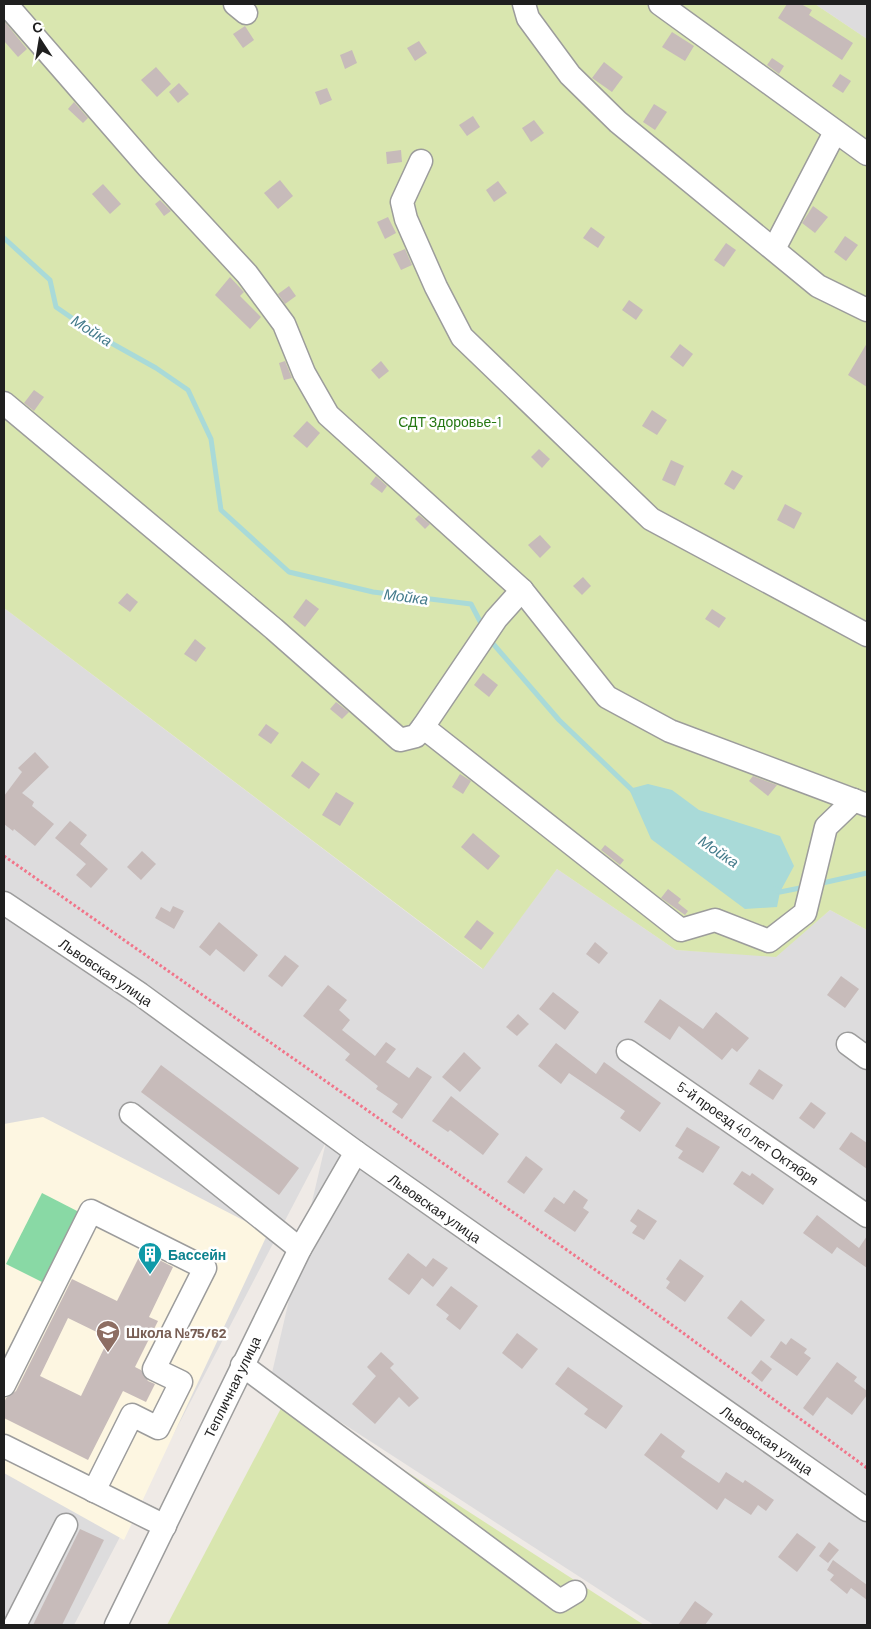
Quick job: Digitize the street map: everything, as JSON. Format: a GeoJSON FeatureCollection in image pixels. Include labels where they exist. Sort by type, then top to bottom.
{"type":"FeatureCollection","features":[{"type":"Feature","properties":{"kind":"street"},"geometry":{"type":"LineString","coordinates":[[6,4],[148,167],[247,274],[284,324],[304,373],[328,415],[522,590],[606,697],[670,731],[860,802]]}},
{"type":"Feature","properties":{"kind":"street"},"geometry":{"type":"LineString","coordinates":[[524,4],[528,18],[570,75],[618,122],[818,286],[867,310]]}},
{"type":"Feature","properties":{"kind":"street"},"geometry":{"type":"LineString","coordinates":[[660,4],[867,154]]}},
{"type":"Feature","properties":{"kind":"street"},"geometry":{"type":"LineString","coordinates":[[774,249],[835,132]]}},
{"type":"Feature","properties":{"kind":"street"},"geometry":{"type":"LineString","coordinates":[[421,161],[402,202],[406,219],[436,287],[462,337],[651,519],[867,635]]}},
{"type":"Feature","properties":{"kind":"street"},"geometry":{"type":"LineString","coordinates":[[4,403],[274,629],[400,740],[416,736],[496,619],[522,590]]}},
{"type":"Feature","properties":{"kind":"street"},"geometry":{"type":"LineString","coordinates":[[423,727],[681,930],[715,920],[769,941],[805,913],[826,827],[860,802]]}},
{"type":"Feature","properties":{"kind":"street","name":"Львовская улица"},"geometry":{"type":"LineString","coordinates":[[4,903],[140,994],[356,1152],[867,1510]]}},
{"type":"Feature","properties":{"kind":"street"},"geometry":{"type":"LineString","coordinates":[[848,1044],[867,1058]]}},
{"type":"Feature","properties":{"kind":"street","name":"5-й проезд 40 лет Октября"},"geometry":{"type":"LineString","coordinates":[[628,1051],[867,1216]]}},
{"type":"Feature","properties":{"kind":"street"},"geometry":{"type":"LineString","coordinates":[[131,1114],[300,1249]]}},
{"type":"Feature","properties":{"kind":"street","name":"Тепличная улица"},"geometry":{"type":"LineString","coordinates":[[116,1625],[300,1249],[356,1152]]}},
{"type":"Feature","properties":{"kind":"street"},"geometry":{"type":"LineString","coordinates":[[4,1385],[92,1211],[205,1268],[154,1369],[181,1382],[158,1428],[132,1415],[94,1491]]}},
{"type":"Feature","properties":{"kind":"street"},"geometry":{"type":"LineString","coordinates":[[242,1366],[560,1601],[575,1592]]}},
{"type":"Feature","properties":{"kind":"street"},"geometry":{"type":"LineString","coordinates":[[4,1446],[164,1526]]}},
{"type":"Feature","properties":{"kind":"street"},"geometry":{"type":"LineString","coordinates":[[15,1625],[66,1525]]}},
{"type":"Feature","properties":{"kind":"path"},"geometry":{"type":"LineString","coordinates":[[4,856],[627,1291],[867,1468]]}},
{"type":"Feature","properties":{"kind":"shaded area"},"geometry":{"type":"Polygon","coordinates":[[[815,4],[867,4],[867,39],[815,4]]]}},
{"type":"Feature","properties":{"kind":"shaded area"},"geometry":{"type":"Polygon","coordinates":[[[4,608],[482,969],[557,869],[676,950],[776,956],[830,910],[867,930],[867,1625],[654,1625],[271,1377],[326,1142],[74,1625],[4,1625],[4,608]]]}},
{"type":"Feature","properties":{"kind":"shaded area","name":"Школа №75/62"},"geometry":{"type":"Polygon","coordinates":[[[43,1117],[268,1233],[124,1540],[4,1473],[4,1124],[43,1117]]]}},
{"type":"Feature","properties":{"kind":"green space","name":"СДТ Здоровье-1"},"geometry":{"type":"Polygon","coordinates":[[[4,4],[815,4],[867,39],[867,930],[830,910],[776,957],[676,950],[557,869],[483,969],[4,608],[4,4]]]}},
{"type":"Feature","properties":{"kind":"green space"},"geometry":{"type":"Polygon","coordinates":[[[42,1193],[81,1213],[46,1284],[6,1264],[42,1193]]]}},
{"type":"Feature","properties":{"kind":"green space"},"geometry":{"type":"Polygon","coordinates":[[[288,1395],[644,1625],[167,1625],[288,1395]]]}},
{"type":"Feature","properties":{"kind":"water"},"geometry":{"type":"Polygon","coordinates":[[[648,784],[672,790],[699,810],[780,836],[794,866],[780,892],[777,907],[745,909],[651,839],[629,789],[648,784]]]}},
{"type":"Feature","properties":{"kind":"building"},"geometry":{"type":"Polygon","coordinates":[[[787,4],[801,4],[812,10],[809,15],[853,43],[842,60],[778,18],[787,4]]]}},
{"type":"Feature","properties":{"kind":"building"},"geometry":{"type":"Polygon","coordinates":[[[4,21],[27,49],[18,57],[4,41],[4,21]]]}},
{"type":"Feature","properties":{"kind":"building"},"geometry":{"type":"Polygon","coordinates":[[[245,26],[254,40],[243,48],[233,34],[245,26]]]}},
{"type":"Feature","properties":{"kind":"building"},"geometry":{"type":"Polygon","coordinates":[[[672,32],[694,46],[685,61],[662,47],[672,32]]]}},
{"type":"Feature","properties":{"kind":"building"},"geometry":{"type":"Polygon","coordinates":[[[419,41],[427,53],[415,61],[407,48],[419,41]]]}},
{"type":"Feature","properties":{"kind":"building"},"geometry":{"type":"Polygon","coordinates":[[[352,50],[357,63],[345,69],[340,55],[352,50]]]}},
{"type":"Feature","properties":{"kind":"building"},"geometry":{"type":"Polygon","coordinates":[[[772,58],[784,66],[779,74],[767,65],[772,58]]]}},
{"type":"Feature","properties":{"kind":"building"},"geometry":{"type":"Polygon","coordinates":[[[604,62],[623,77],[612,92],[592,78],[604,62]]]}},
{"type":"Feature","properties":{"kind":"building"},"geometry":{"type":"Polygon","coordinates":[[[156,67],[171,84],[157,97],[141,80],[156,67]]]}},
{"type":"Feature","properties":{"kind":"building"},"geometry":{"type":"Polygon","coordinates":[[[840,74],[851,81],[843,93],[832,86],[840,74]]]}},
{"type":"Feature","properties":{"kind":"building"},"geometry":{"type":"Polygon","coordinates":[[[179,83],[189,94],[178,103],[169,92],[179,83]]]}},
{"type":"Feature","properties":{"kind":"building"},"geometry":{"type":"Polygon","coordinates":[[[327,88],[332,100],[320,105],[315,92],[327,88]]]}},
{"type":"Feature","properties":{"kind":"building"},"geometry":{"type":"Polygon","coordinates":[[[74,102],[88,118],[83,123],[68,109],[74,102]]]}},
{"type":"Feature","properties":{"kind":"building"},"geometry":{"type":"Polygon","coordinates":[[[654,104],[667,112],[655,130],[643,122],[654,104]]]}},
{"type":"Feature","properties":{"kind":"building"},"geometry":{"type":"Polygon","coordinates":[[[473,116],[480,127],[467,136],[459,125],[473,116]]]}},
{"type":"Feature","properties":{"kind":"building"},"geometry":{"type":"Polygon","coordinates":[[[534,120],[544,133],[531,142],[522,128],[534,120]]]}},
{"type":"Feature","properties":{"kind":"building"},"geometry":{"type":"Polygon","coordinates":[[[401,150],[402,162],[387,164],[386,152],[401,150]]]}},
{"type":"Feature","properties":{"kind":"building"},"geometry":{"type":"Polygon","coordinates":[[[280,180],[293,196],[278,209],[264,193],[280,180]]]}},
{"type":"Feature","properties":{"kind":"building"},"geometry":{"type":"Polygon","coordinates":[[[498,181],[507,193],[494,202],[486,190],[498,181]]]}},
{"type":"Feature","properties":{"kind":"building"},"geometry":{"type":"Polygon","coordinates":[[[103,184],[121,204],[110,214],[92,194],[103,184]]]}},
{"type":"Feature","properties":{"kind":"building"},"geometry":{"type":"Polygon","coordinates":[[[160,200],[171,211],[164,216],[155,204],[160,200]]]}},
{"type":"Feature","properties":{"kind":"building"},"geometry":{"type":"Polygon","coordinates":[[[813,206],[828,217],[815,233],[802,223],[813,206]]]}},
{"type":"Feature","properties":{"kind":"building"},"geometry":{"type":"Polygon","coordinates":[[[388,217],[396,233],[385,239],[377,222],[388,217]]]}},
{"type":"Feature","properties":{"kind":"building"},"geometry":{"type":"Polygon","coordinates":[[[591,227],[605,237],[598,248],[583,238],[591,227]]]}},
{"type":"Feature","properties":{"kind":"building"},"geometry":{"type":"Polygon","coordinates":[[[845,236],[858,245],[846,261],[834,252],[845,236]]]}},
{"type":"Feature","properties":{"kind":"building"},"geometry":{"type":"Polygon","coordinates":[[[726,243],[736,250],[724,267],[714,260],[726,243]]]}},
{"type":"Feature","properties":{"kind":"building"},"geometry":{"type":"Polygon","coordinates":[[[405,249],[412,265],[401,270],[393,254],[405,249]]]}},
{"type":"Feature","properties":{"kind":"building"},"geometry":{"type":"Polygon","coordinates":[[[230,277],[244,292],[240,296],[261,317],[250,329],[215,295],[230,277]]]}},
{"type":"Feature","properties":{"kind":"building"},"geometry":{"type":"Polygon","coordinates":[[[289,286],[296,296],[285,304],[278,294],[289,286]]]}},
{"type":"Feature","properties":{"kind":"building"},"geometry":{"type":"Polygon","coordinates":[[[629,300],[643,310],[636,320],[622,310],[629,300]]]}},
{"type":"Feature","properties":{"kind":"building"},"geometry":{"type":"Polygon","coordinates":[[[867,343],[867,387],[848,375],[867,343]]]}},
{"type":"Feature","properties":{"kind":"building"},"geometry":{"type":"Polygon","coordinates":[[[680,344],[693,354],[683,367],[670,357],[680,344]]]}},
{"type":"Feature","properties":{"kind":"building"},"geometry":{"type":"Polygon","coordinates":[[[285,361],[292,378],[284,380],[279,363],[285,361]]]}},
{"type":"Feature","properties":{"kind":"building"},"geometry":{"type":"Polygon","coordinates":[[[381,361],[389,371],[379,379],[371,370],[381,361]]]}},
{"type":"Feature","properties":{"kind":"building"},"geometry":{"type":"Polygon","coordinates":[[[34,390],[44,397],[34,411],[24,403],[34,390]]]}},
{"type":"Feature","properties":{"kind":"building"},"geometry":{"type":"Polygon","coordinates":[[[652,410],[667,420],[657,435],[642,426],[652,410]]]}},
{"type":"Feature","properties":{"kind":"building"},"geometry":{"type":"Polygon","coordinates":[[[307,421],[320,433],[307,448],[293,436],[307,421]]]}},
{"type":"Feature","properties":{"kind":"building"},"geometry":{"type":"Polygon","coordinates":[[[539,449],[550,459],[542,468],[531,457],[539,449]]]}},
{"type":"Feature","properties":{"kind":"building"},"geometry":{"type":"Polygon","coordinates":[[[671,460],[684,466],[675,486],[662,480],[671,460]]]}},
{"type":"Feature","properties":{"kind":"building"},"geometry":{"type":"Polygon","coordinates":[[[732,470],[743,476],[734,490],[724,484],[732,470]]]}},
{"type":"Feature","properties":{"kind":"building"},"geometry":{"type":"Polygon","coordinates":[[[376,476],[387,486],[382,493],[370,484],[376,476]]]}},
{"type":"Feature","properties":{"kind":"building"},"geometry":{"type":"Polygon","coordinates":[[[785,504],[802,513],[794,529],[777,520],[785,504]]]}},
{"type":"Feature","properties":{"kind":"building"},"geometry":{"type":"Polygon","coordinates":[[[419,515],[430,524],[425,529],[415,519],[419,515]]]}},
{"type":"Feature","properties":{"kind":"building"},"geometry":{"type":"Polygon","coordinates":[[[540,535],[551,547],[540,558],[528,545],[540,535]]]}},
{"type":"Feature","properties":{"kind":"building"},"geometry":{"type":"Polygon","coordinates":[[[583,577],[591,586],[582,595],[573,586],[583,577]]]}},
{"type":"Feature","properties":{"kind":"building"},"geometry":{"type":"Polygon","coordinates":[[[127,593],[138,602],[130,612],[118,603],[127,593]]]}},
{"type":"Feature","properties":{"kind":"building"},"geometry":{"type":"Polygon","coordinates":[[[306,599],[319,609],[305,627],[293,617],[306,599]]]}},
{"type":"Feature","properties":{"kind":"building"},"geometry":{"type":"Polygon","coordinates":[[[712,609],[726,618],[719,628],[705,619],[712,609]]]}},
{"type":"Feature","properties":{"kind":"building"},"geometry":{"type":"Polygon","coordinates":[[[195,639],[206,648],[196,662],[184,654],[195,639]]]}},
{"type":"Feature","properties":{"kind":"building"},"geometry":{"type":"Polygon","coordinates":[[[483,673],[498,685],[489,697],[474,685],[483,673]]]}},
{"type":"Feature","properties":{"kind":"building"},"geometry":{"type":"Polygon","coordinates":[[[336,702],[349,712],[342,719],[330,709],[336,702]]]}},
{"type":"Feature","properties":{"kind":"building"},"geometry":{"type":"Polygon","coordinates":[[[266,724],[279,733],[271,744],[258,735],[266,724]]]}},
{"type":"Feature","properties":{"kind":"building"},"geometry":{"type":"Polygon","coordinates":[[[35,752],[49,767],[22,793],[34,802],[32,806],[54,824],[35,846],[14,829],[13,831],[4,824],[4,796],[22,772],[18,768],[35,752]]]}},
{"type":"Feature","properties":{"kind":"building"},"geometry":{"type":"Polygon","coordinates":[[[302,761],[320,774],[309,789],[291,776],[302,761]]]}},
{"type":"Feature","properties":{"kind":"building"},"geometry":{"type":"Polygon","coordinates":[[[460,774],[471,781],[463,794],[452,787],[460,774]]]}},
{"type":"Feature","properties":{"kind":"building"},"geometry":{"type":"Polygon","coordinates":[[[753,776],[777,785],[768,796],[749,781],[753,776]]]}},
{"type":"Feature","properties":{"kind":"building"},"geometry":{"type":"Polygon","coordinates":[[[336,792],[354,803],[340,826],[322,815],[336,792]]]}},
{"type":"Feature","properties":{"kind":"building"},"geometry":{"type":"Polygon","coordinates":[[[70,821],[87,835],[80,844],[108,869],[91,888],[76,875],[86,864],[55,838],[70,821]]]}},
{"type":"Feature","properties":{"kind":"building"},"geometry":{"type":"Polygon","coordinates":[[[473,833],[500,856],[488,870],[461,847],[473,833]]]}},
{"type":"Feature","properties":{"kind":"building"},"geometry":{"type":"Polygon","coordinates":[[[605,845],[624,860],[620,865],[601,850],[605,845]]]}},
{"type":"Feature","properties":{"kind":"building"},"geometry":{"type":"Polygon","coordinates":[[[142,851],[156,864],[141,880],[127,867],[142,851]]]}},
{"type":"Feature","properties":{"kind":"building"},"geometry":{"type":"Polygon","coordinates":[[[668,889],[681,899],[678,903],[688,911],[685,915],[661,898],[668,889]]]}},
{"type":"Feature","properties":{"kind":"building"},"geometry":{"type":"Polygon","coordinates":[[[173,906],[184,911],[174,929],[155,918],[161,907],[170,912],[173,906]]]}},
{"type":"Feature","properties":{"kind":"building"},"geometry":{"type":"Polygon","coordinates":[[[477,920],[494,933],[481,950],[464,937],[477,920]]]}},
{"type":"Feature","properties":{"kind":"building"},"geometry":{"type":"Polygon","coordinates":[[[219,922],[258,955],[244,972],[216,949],[210,956],[199,947],[219,922]]]}},
{"type":"Feature","properties":{"kind":"building"},"geometry":{"type":"Polygon","coordinates":[[[595,942],[608,953],[599,964],[586,954],[595,942]]]}},
{"type":"Feature","properties":{"kind":"building"},"geometry":{"type":"Polygon","coordinates":[[[285,955],[299,966],[282,987],[268,976],[285,955]]]}},
{"type":"Feature","properties":{"kind":"building"},"geometry":{"type":"Polygon","coordinates":[[[841,976],[859,989],[845,1008],[827,995],[841,976]]]}},
{"type":"Feature","properties":{"kind":"building"},"geometry":{"type":"Polygon","coordinates":[[[328,985],[347,1000],[339,1010],[350,1020],[342,1030],[375,1056],[386,1042],[396,1049],[386,1062],[409,1078],[417,1067],[432,1077],[402,1119],[392,1112],[398,1104],[376,1089],[378,1086],[345,1060],[350,1054],[303,1016],[328,985]]]}},
{"type":"Feature","properties":{"kind":"building"},"geometry":{"type":"Polygon","coordinates":[[[553,992],[579,1012],[565,1030],[539,1009],[553,992]]]}},
{"type":"Feature","properties":{"kind":"building"},"geometry":{"type":"Polygon","coordinates":[[[660,999],[703,1029],[716,1012],[749,1038],[737,1052],[732,1048],[722,1060],[679,1026],[670,1040],[644,1022],[660,999]]]}},
{"type":"Feature","properties":{"kind":"building"},"geometry":{"type":"Polygon","coordinates":[[[518,1014],[529,1024],[517,1036],[506,1027],[518,1014]]]}},
{"type":"Feature","properties":{"kind":"building"},"geometry":{"type":"Polygon","coordinates":[[[556,1043],[596,1074],[604,1062],[661,1103],[640,1132],[620,1118],[625,1111],[569,1073],[561,1084],[538,1066],[556,1043]]]}},
{"type":"Feature","properties":{"kind":"building"},"geometry":{"type":"Polygon","coordinates":[[[464,1052],[481,1068],[460,1092],[442,1077],[464,1052]]]}},
{"type":"Feature","properties":{"kind":"building"},"geometry":{"type":"Polygon","coordinates":[[[161,1065],[299,1168],[279,1195],[141,1092],[161,1065]]]}},
{"type":"Feature","properties":{"kind":"building"},"geometry":{"type":"Polygon","coordinates":[[[759,1069],[783,1085],[773,1100],[749,1084],[759,1069]]]}},
{"type":"Feature","properties":{"kind":"building"},"geometry":{"type":"Polygon","coordinates":[[[451,1096],[499,1134],[483,1155],[450,1130],[448,1132],[432,1121],[451,1096]]]}},
{"type":"Feature","properties":{"kind":"building"},"geometry":{"type":"Polygon","coordinates":[[[811,1102],[826,1113],[814,1129],[799,1118],[811,1102]]]}},
{"type":"Feature","properties":{"kind":"building"},"geometry":{"type":"Polygon","coordinates":[[[687,1127],[720,1147],[703,1173],[678,1158],[683,1151],[675,1146],[687,1127]]]}},
{"type":"Feature","properties":{"kind":"building"},"geometry":{"type":"Polygon","coordinates":[[[851,1132],[867,1143],[867,1169],[839,1149],[851,1132]]]}},
{"type":"Feature","properties":{"kind":"building"},"geometry":{"type":"Polygon","coordinates":[[[526,1156],[543,1169],[524,1194],[507,1182],[526,1156]]]}},
{"type":"Feature","properties":{"kind":"building"},"geometry":{"type":"Polygon","coordinates":[[[742,1171],[750,1176],[752,1173],[774,1189],[763,1205],[733,1184],[742,1171]]]}},
{"type":"Feature","properties":{"kind":"building"},"geometry":{"type":"Polygon","coordinates":[[[574,1190],[588,1200],[583,1208],[589,1212],[575,1232],[544,1211],[554,1197],[564,1204],[574,1190]]]}},
{"type":"Feature","properties":{"kind":"building"},"geometry":{"type":"Polygon","coordinates":[[[638,1209],[657,1221],[644,1240],[632,1233],[637,1226],[630,1221],[638,1209]]]}},
{"type":"Feature","properties":{"kind":"building"},"geometry":{"type":"Polygon","coordinates":[[[817,1215],[859,1248],[867,1236],[867,1268],[837,1247],[832,1254],[803,1233],[817,1215]]]}},
{"type":"Feature","properties":{"kind":"building"},"geometry":{"type":"Polygon","coordinates":[[[142,1251],[173,1267],[149,1317],[158,1321],[135,1367],[141,1370],[148,1381],[155,1384],[146,1402],[123,1391],[88,1460],[4,1418],[6,1398],[16,1391],[72,1279],[117,1301],[142,1251]],[[68,1318],[40,1376],[81,1396],[109,1338],[68,1318]]]}},
{"type":"Feature","properties":{"kind":"building"},"geometry":{"type":"Polygon","coordinates":[[[408,1253],[426,1267],[433,1258],[448,1268],[433,1287],[422,1278],[409,1295],[388,1279],[408,1253]]]}},
{"type":"Feature","properties":{"kind":"building"},"geometry":{"type":"Polygon","coordinates":[[[680,1259],[704,1276],[685,1302],[666,1288],[670,1282],[666,1279],[680,1259]]]}},
{"type":"Feature","properties":{"kind":"building"},"geometry":{"type":"Polygon","coordinates":[[[451,1286],[478,1306],[460,1330],[446,1319],[449,1315],[436,1305],[451,1286]]]}},
{"type":"Feature","properties":{"kind":"building"},"geometry":{"type":"Polygon","coordinates":[[[741,1300],[765,1320],[751,1337],[727,1318],[741,1300]]]}},
{"type":"Feature","properties":{"kind":"building"},"geometry":{"type":"Polygon","coordinates":[[[517,1333],[538,1349],[522,1369],[502,1353],[517,1333]]]}},
{"type":"Feature","properties":{"kind":"building"},"geometry":{"type":"Polygon","coordinates":[[[791,1338],[807,1349],[804,1353],[811,1358],[797,1376],[770,1357],[781,1341],[786,1345],[791,1338]]]}},
{"type":"Feature","properties":{"kind":"building"},"geometry":{"type":"Polygon","coordinates":[[[381,1352],[394,1364],[390,1368],[419,1398],[409,1407],[399,1397],[375,1424],[352,1404],[376,1376],[367,1367],[381,1352]]]}},
{"type":"Feature","properties":{"kind":"building"},"geometry":{"type":"Polygon","coordinates":[[[761,1360],[772,1369],[762,1382],[751,1373],[761,1360]]]}},
{"type":"Feature","properties":{"kind":"building"},"geometry":{"type":"Polygon","coordinates":[[[837,1362],[857,1377],[854,1381],[867,1391],[867,1395],[852,1415],[827,1397],[813,1416],[803,1408],[837,1362]]]}},
{"type":"Feature","properties":{"kind":"building"},"geometry":{"type":"Polygon","coordinates":[[[568,1367],[623,1406],[606,1429],[584,1414],[588,1409],[555,1384],[568,1367]]]}},
{"type":"Feature","properties":{"kind":"building"},"geometry":{"type":"Polygon","coordinates":[[[661,1433],[685,1451],[681,1457],[719,1483],[726,1472],[743,1483],[745,1480],[774,1500],[766,1511],[758,1505],[751,1515],[725,1498],[717,1510],[644,1455],[661,1433]]]}},
{"type":"Feature","properties":{"kind":"building"},"geometry":{"type":"Polygon","coordinates":[[[80,1529],[104,1540],[62,1625],[33,1625],[80,1529]]]}},
{"type":"Feature","properties":{"kind":"building"},"geometry":{"type":"Polygon","coordinates":[[[797,1533],[816,1547],[797,1572],[778,1557],[797,1533]]]}},
{"type":"Feature","properties":{"kind":"building"},"geometry":{"type":"Polygon","coordinates":[[[829,1542],[839,1550],[828,1563],[819,1556],[829,1542]]]}},
{"type":"Feature","properties":{"kind":"building"},"geometry":{"type":"Polygon","coordinates":[[[833,1560],[867,1585],[867,1600],[851,1588],[847,1594],[830,1580],[834,1575],[827,1570],[833,1560]]]}},
{"type":"Feature","properties":{"kind":"building"},"geometry":{"type":"Polygon","coordinates":[[[695,1601],[713,1614],[705,1625],[678,1625],[695,1601]]]}},
{"type":"Feature","properties":{"kind":"waterway","name":"Мойка"},"geometry":{"type":"LineString","coordinates":[[4,238],[50,280],[56,307],[95,334],[156,368],[188,390],[211,439],[221,510],[289,572],[373,592],[471,604],[483,627]]}},
{"type":"Feature","properties":{"kind":"waterway","name":"Мойка"},"geometry":{"type":"LineString","coordinates":[[489,639],[559,720],[634,792]]}},
{"type":"Feature","properties":{"kind":"waterway","name":"Мойка"},"geometry":{"type":"LineString","coordinates":[[818,884],[867,873]]}},
{"type":"Feature","properties":{"kind":"waterway","name":"Мойка"},"geometry":{"type":"LineString","coordinates":[[775,889],[780,892],[805,887]]}},
{"type":"Feature","properties":{"kind":"place","name":"Бассейн"},"geometry":{"type":"Point","coordinates":[150,1275]}},
{"type":"Feature","properties":{"kind":"place","name":"Школа №75/62"},"geometry":{"type":"Point","coordinates":[108,1353]}}]}
